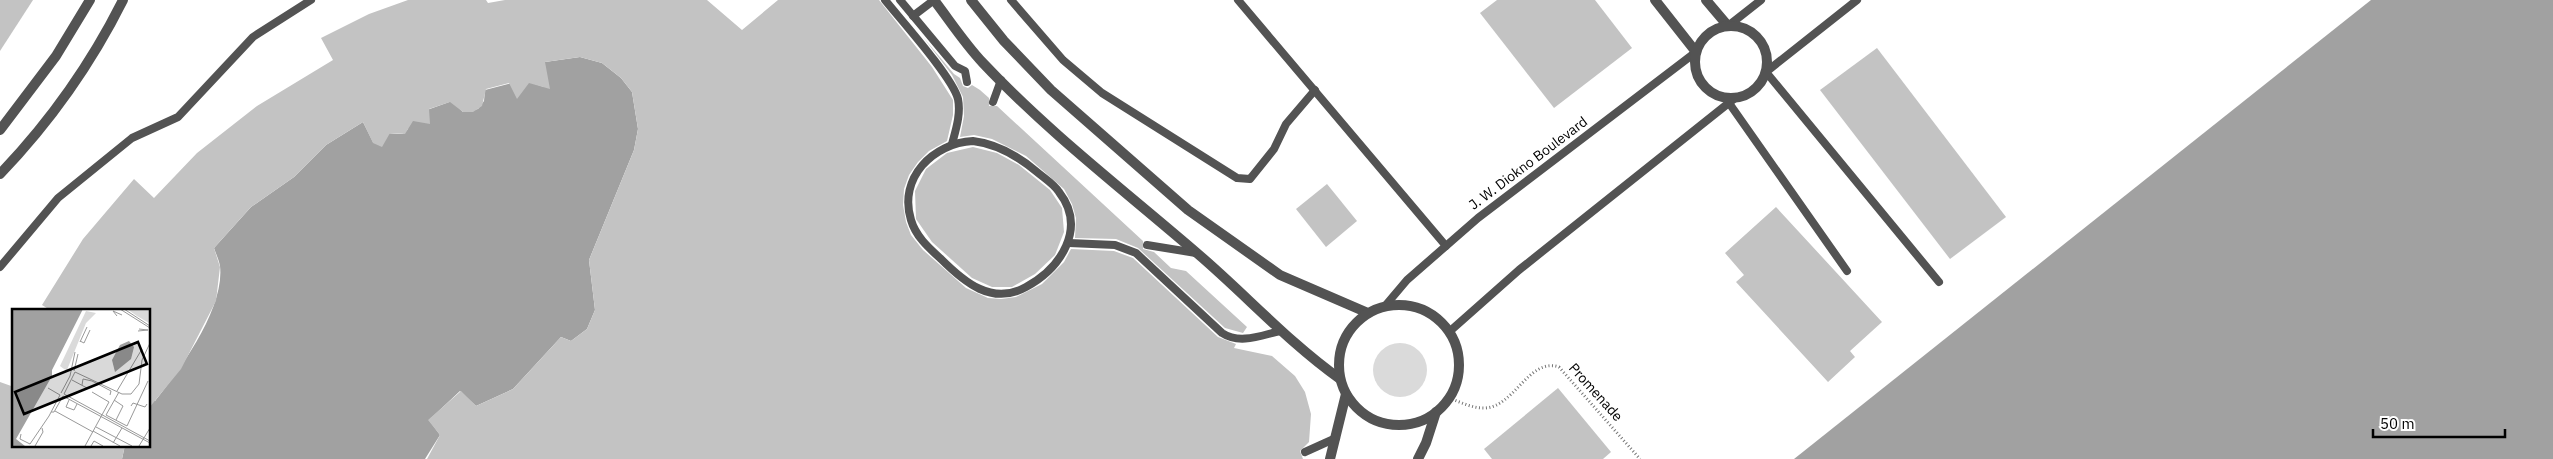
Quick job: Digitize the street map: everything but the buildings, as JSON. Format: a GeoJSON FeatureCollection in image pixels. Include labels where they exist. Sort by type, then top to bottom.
{"type":"FeatureCollection","features":[{"type":"Feature","properties":{"kind":"street"},"geometry":{"type":"LineString","coordinates":[[0,130],[56,56],[90,0]]}},
{"type":"Feature","properties":{"kind":"street"},"geometry":{"type":"LineString","coordinates":[[0,174],[68,92],[98,46],[122,0]]}},
{"type":"Feature","properties":{"kind":"street"},"geometry":{"type":"LineString","coordinates":[[934,0],[982,62],[1084,160],[1196,252],[1309,357],[1340,379]]}},
{"type":"Feature","properties":{"kind":"street"},"geometry":{"type":"LineString","coordinates":[[971,0],[1004,42],[1051,90],[1188,210],[1259,263],[1280,275],[1368,313]]}},
{"type":"Feature","properties":{"kind":"street"},"geometry":{"type":"LineString","coordinates":[[1655,0],[1696,52]]}},
{"type":"Feature","properties":{"kind":"street"},"geometry":{"type":"LineString","coordinates":[[1706,0],[1728,26]]}},
{"type":"Feature","properties":{"kind":"street"},"geometry":{"type":"LineString","coordinates":[[1728,26],[1739,27],[1759,39],[1766,55],[1766,72],[1754,90],[1732,101],[1712,93],[1703,85],[1695,64],[1696,52],[1700,44],[1712,32],[1728,26]]}},
{"type":"Feature","properties":{"kind":"street"},"geometry":{"type":"LineString","coordinates":[[1400,305],[1414,307],[1439,320],[1449,332],[1458,353],[1459,365],[1455,388],[1449,398],[1436,412],[1415,423],[1392,425],[1366,415],[1346,394],[1340,379],[1338,364],[1340,348],[1346,334],[1356,322],[1368,313],[1385,306],[1400,305]]}},
{"type":"Feature","properties":{"kind":"street"},"geometry":{"type":"LineString","coordinates":[[1330,459],[1346,394]]}},
{"type":"Feature","properties":{"kind":"street"},"geometry":{"type":"LineString","coordinates":[[1418,459],[1426,444],[1436,412]]}},
{"type":"Feature","properties":{"kind":"lane"},"geometry":{"type":"LineString","coordinates":[[0,267],[58,198],[132,138],[178,117],[253,37],[311,0]]}},
{"type":"Feature","properties":{"kind":"lane"},"geometry":{"type":"LineString","coordinates":[[886,0],[945,75],[957,97],[959,114],[952,144]]}},
{"type":"Feature","properties":{"kind":"lane"},"geometry":{"type":"LineString","coordinates":[[900,0],[955,66],[965,71],[967,82]]}},
{"type":"Feature","properties":{"kind":"lane"},"geometry":{"type":"LineString","coordinates":[[913,16],[934,0]]}},
{"type":"Feature","properties":{"kind":"lane"},"geometry":{"type":"LineString","coordinates":[[1011,0],[1063,60],[1102,93],[1237,178],[1250,179],[1260,169],[1274,150],[1286,124],[1314,90]]}},
{"type":"Feature","properties":{"kind":"lane"},"geometry":{"type":"LineString","coordinates":[[1238,0],[1446,246]]}},
{"type":"Feature","properties":{"kind":"lane"},"geometry":{"type":"LineString","coordinates":[[1728,26],[1761,0]]}},
{"type":"Feature","properties":{"kind":"lane"},"geometry":{"type":"LineString","coordinates":[[1857,0],[1766,72],[1939,282]]}},
{"type":"Feature","properties":{"kind":"lane","name":"J. W. Diokno Boulevard"},"geometry":{"type":"LineString","coordinates":[[1385,306],[1406,280],[1478,218],[1696,52]]}},
{"type":"Feature","properties":{"kind":"lane"},"geometry":{"type":"LineString","coordinates":[[993,102],[1000,80]]}},
{"type":"Feature","properties":{"kind":"lane"},"geometry":{"type":"LineString","coordinates":[[1449,332],[1519,270],[1732,101],[1847,271]]}},
{"type":"Feature","properties":{"kind":"lane"},"geometry":{"type":"LineString","coordinates":[[973,141],[988,143],[1003,149],[1026,163],[1052,184],[1067,202],[1071,217],[1069,243],[1065,253],[1052,268],[1023,289],[1008,293],[993,293],[969,286],[917,234],[909,208],[911,184],[923,164],[942,148],[952,144],[973,141]]}},
{"type":"Feature","properties":{"kind":"lane"},"geometry":{"type":"LineString","coordinates":[[1069,243],[1115,245],[1136,253],[1222,333],[1230,338],[1244,339],[1280,331]]}},
{"type":"Feature","properties":{"kind":"lane"},"geometry":{"type":"LineString","coordinates":[[1146,245],[1196,252]]}},
{"type":"Feature","properties":{"kind":"lane"},"geometry":{"type":"LineString","coordinates":[[1305,452],[1336,438]]}},
{"type":"Feature","properties":{"kind":"path","name":"Promenade"},"geometry":{"type":"LineString","coordinates":[[1449,398],[1484,409],[1494,406],[1539,369],[1552,365],[1559,367],[1640,459]]}},
{"type":"Feature","properties":{"kind":"shaded area"},"geometry":{"type":"Polygon","coordinates":[[[2371,0],[2553,0],[2553,459],[1794,459],[2371,0]]]}},
{"type":"Feature","properties":{"kind":"shaded area"},"geometry":{"type":"Polygon","coordinates":[[[580,57],[602,63],[621,78],[632,92],[638,129],[634,150],[589,260],[595,310],[587,329],[571,341],[561,337],[513,389],[476,406],[460,391],[429,420],[440,435],[425,459],[122,459],[125,446],[150,446],[150,398],[155,401],[199,338],[208,319],[220,283],[220,266],[214,248],[251,207],[294,177],[326,145],[363,122],[373,142],[384,133],[403,134],[408,129],[405,120],[429,120],[427,110],[452,101],[463,112],[478,109],[484,101],[485,90],[523,80],[544,87],[545,62],[580,57]]]}},
{"type":"Feature","properties":{"kind":"shaded area"},"geometry":{"type":"Polygon","coordinates":[[[1400,343],[1410,345],[1419,351],[1425,360],[1427,370],[1425,380],[1419,389],[1410,395],[1400,397],[1390,395],[1381,389],[1375,380],[1373,370],[1375,360],[1381,351],[1390,345],[1400,343]]]}}]}
